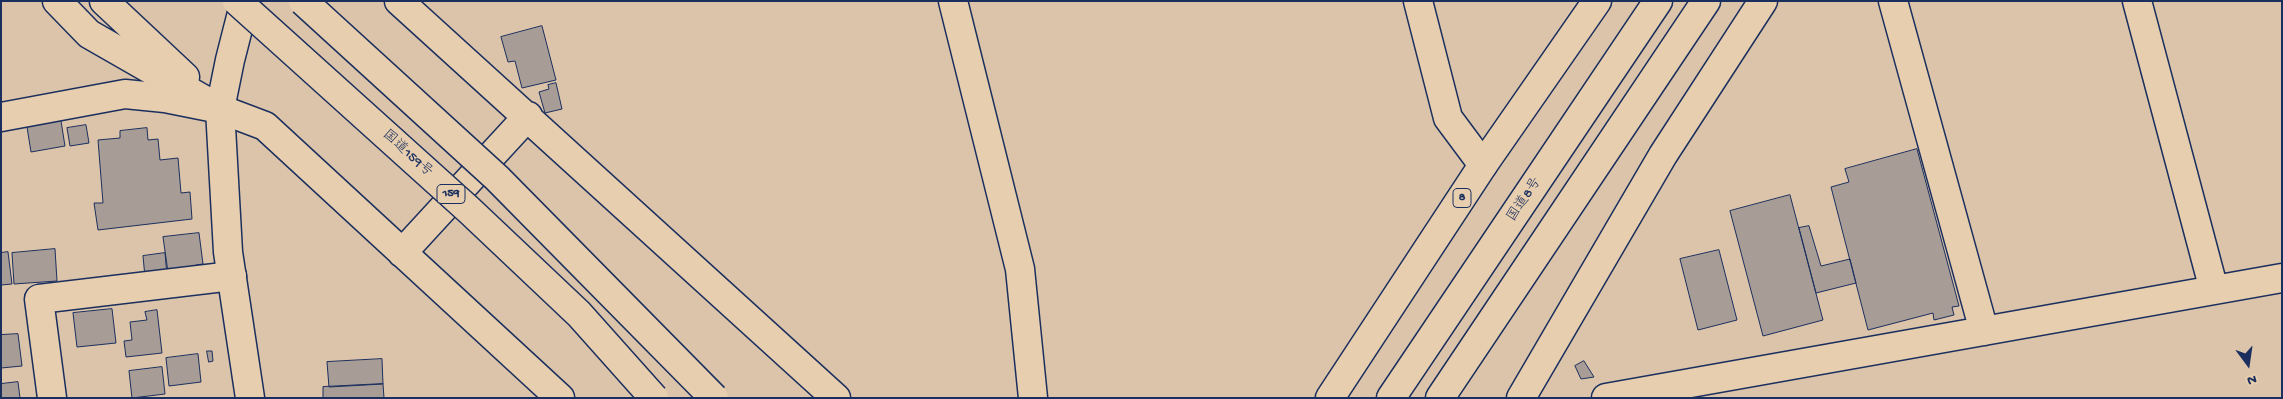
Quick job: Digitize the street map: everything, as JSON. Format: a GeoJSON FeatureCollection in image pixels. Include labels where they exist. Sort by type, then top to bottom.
{"type":"FeatureCollection","features":[{"type":"Feature","properties":{"kind":"main road"},"geometry":{"type":"LineString","coordinates":[[58,1],[89,34],[220,109],[265,126],[560,398]]}},
{"type":"Feature","properties":{"kind":"main road"},"geometry":{"type":"LineString","coordinates":[[104,1],[220,109]]}},
{"type":"Feature","properties":{"kind":"main road","name":"国道159号"},"geometry":{"type":"LineString","coordinates":[[237,1],[469,210],[579,314],[654,398]]}},
{"type":"Feature","properties":{"kind":"main road"},"geometry":{"type":"LineString","coordinates":[[245,1],[220,109],[228,252],[250,398]]}},
{"type":"Feature","properties":{"kind":"main road"},"geometry":{"type":"LineString","coordinates":[[303,1],[497,178],[714,398]]}},
{"type":"Feature","properties":{"kind":"main road"},"geometry":{"type":"LineString","coordinates":[[399,1],[528,116],[836,398]]}},
{"type":"Feature","properties":{"kind":"main road"},"geometry":{"type":"LineString","coordinates":[[952,1],[1020,269],[1033,398]]}},
{"type":"Feature","properties":{"kind":"main road"},"geometry":{"type":"LineString","coordinates":[[1418,1],[1448,118],[1484,165]]}},
{"type":"Feature","properties":{"kind":"main road","name":"8"},"geometry":{"type":"LineString","coordinates":[[1330,398],[1484,165],[1597,1]]}},
{"type":"Feature","properties":{"kind":"main road","name":"国道8号"},"geometry":{"type":"LineString","coordinates":[[1390,398],[1658,1]]}},
{"type":"Feature","properties":{"kind":"main road"},"geometry":{"type":"LineString","coordinates":[[1440,398],[1706,1]]}},
{"type":"Feature","properties":{"kind":"main road"},"geometry":{"type":"LineString","coordinates":[[1521,398],[1663,155],[1763,1]]}},
{"type":"Feature","properties":{"kind":"main road"},"geometry":{"type":"LineString","coordinates":[[1893,1],[1984,331]]}},
{"type":"Feature","properties":{"kind":"main road"},"geometry":{"type":"LineString","coordinates":[[2137,1],[2214,290]]}},
{"type":"Feature","properties":{"kind":"main road"},"geometry":{"type":"LineString","coordinates":[[1,117],[125,94],[165,98],[220,109]]}},
{"type":"Feature","properties":{"kind":"main road"},"geometry":{"type":"LineString","coordinates":[[402,253],[528,116]]}},
{"type":"Feature","properties":{"kind":"main road"},"geometry":{"type":"LineString","coordinates":[[52,398],[40,299],[232,276]]}},
{"type":"Feature","properties":{"kind":"main road"},"geometry":{"type":"LineString","coordinates":[[1606,398],[2282,278]]}},
{"type":"Feature","properties":{"kind":"building"},"geometry":{"type":"Polygon","coordinates":[[[542,26],[556,80],[522,88],[515,61],[508,62],[501,37],[542,26]]]}},
{"type":"Feature","properties":{"kind":"building"},"geometry":{"type":"Polygon","coordinates":[[[556,83],[562,109],[545,113],[539,92],[549,89],[548,85],[556,83]]]}},
{"type":"Feature","properties":{"kind":"building"},"geometry":{"type":"Polygon","coordinates":[[[61,121],[65,146],[31,152],[27,127],[61,121]]]}},
{"type":"Feature","properties":{"kind":"building"},"geometry":{"type":"Polygon","coordinates":[[[86,125],[89,143],[70,146],[67,128],[86,125]]]}},
{"type":"Feature","properties":{"kind":"building"},"geometry":{"type":"Polygon","coordinates":[[[147,128],[148,140],[158,139],[160,160],[178,158],[181,193],[190,192],[192,219],[98,230],[94,203],[103,203],[98,140],[120,138],[120,131],[147,128]]]}},
{"type":"Feature","properties":{"kind":"building"},"geometry":{"type":"Polygon","coordinates":[[[1917,149],[1959,306],[1952,307],[1954,315],[1934,320],[1933,313],[1868,330],[1831,187],[1849,182],[1845,169],[1917,149]]]}},
{"type":"Feature","properties":{"kind":"building"},"geometry":{"type":"Polygon","coordinates":[[[1790,195],[1823,320],[1763,336],[1730,211],[1790,195]]]}},
{"type":"Feature","properties":{"kind":"building"},"geometry":{"type":"Polygon","coordinates":[[[1809,226],[1821,266],[1850,259],[1856,283],[1816,293],[1799,228],[1809,226]]]}},
{"type":"Feature","properties":{"kind":"building"},"geometry":{"type":"Polygon","coordinates":[[[199,233],[203,264],[196,265],[196,269],[168,272],[163,237],[199,233]]]}},
{"type":"Feature","properties":{"kind":"building"},"geometry":{"type":"Polygon","coordinates":[[[55,249],[57,281],[14,284],[12,253],[55,249]]]}},
{"type":"Feature","properties":{"kind":"building"},"geometry":{"type":"Polygon","coordinates":[[[1719,250],[1737,320],[1698,330],[1680,259],[1719,250]]]}},
{"type":"Feature","properties":{"kind":"building"},"geometry":{"type":"Polygon","coordinates":[[[8,252],[12,284],[1,285],[1,253],[8,252]]]}},
{"type":"Feature","properties":{"kind":"building"},"geometry":{"type":"Polygon","coordinates":[[[165,253],[167,275],[145,277],[143,256],[165,253]]]}},
{"type":"Feature","properties":{"kind":"building"},"geometry":{"type":"Polygon","coordinates":[[[112,309],[116,343],[77,347],[73,313],[112,309]]]}},
{"type":"Feature","properties":{"kind":"building"},"geometry":{"type":"Polygon","coordinates":[[[157,310],[162,353],[126,357],[124,341],[132,340],[130,322],[147,320],[145,312],[157,310]]]}},
{"type":"Feature","properties":{"kind":"building"},"geometry":{"type":"Polygon","coordinates":[[[18,334],[22,366],[1,368],[1,335],[18,334]]]}},
{"type":"Feature","properties":{"kind":"building"},"geometry":{"type":"Polygon","coordinates":[[[207,351],[212,351],[213,361],[209,362],[207,351]]]}},
{"type":"Feature","properties":{"kind":"building"},"geometry":{"type":"Polygon","coordinates":[[[198,354],[201,382],[169,386],[166,358],[198,354]]]}},
{"type":"Feature","properties":{"kind":"building"},"geometry":{"type":"Polygon","coordinates":[[[382,359],[383,384],[329,387],[327,362],[382,359]]]}},
{"type":"Feature","properties":{"kind":"building"},"geometry":{"type":"Polygon","coordinates":[[[1584,361],[1594,377],[1581,379],[1575,366],[1584,361]]]}},
{"type":"Feature","properties":{"kind":"building"},"geometry":{"type":"Polygon","coordinates":[[[162,367],[165,394],[132,398],[129,371],[162,367]]]}},
{"type":"Feature","properties":{"kind":"building"},"geometry":{"type":"Polygon","coordinates":[[[18,382],[20,398],[1,398],[1,384],[18,382]]]}},
{"type":"Feature","properties":{"kind":"building"},"geometry":{"type":"Polygon","coordinates":[[[383,384],[384,398],[323,398],[323,387],[383,384]]]}}]}
